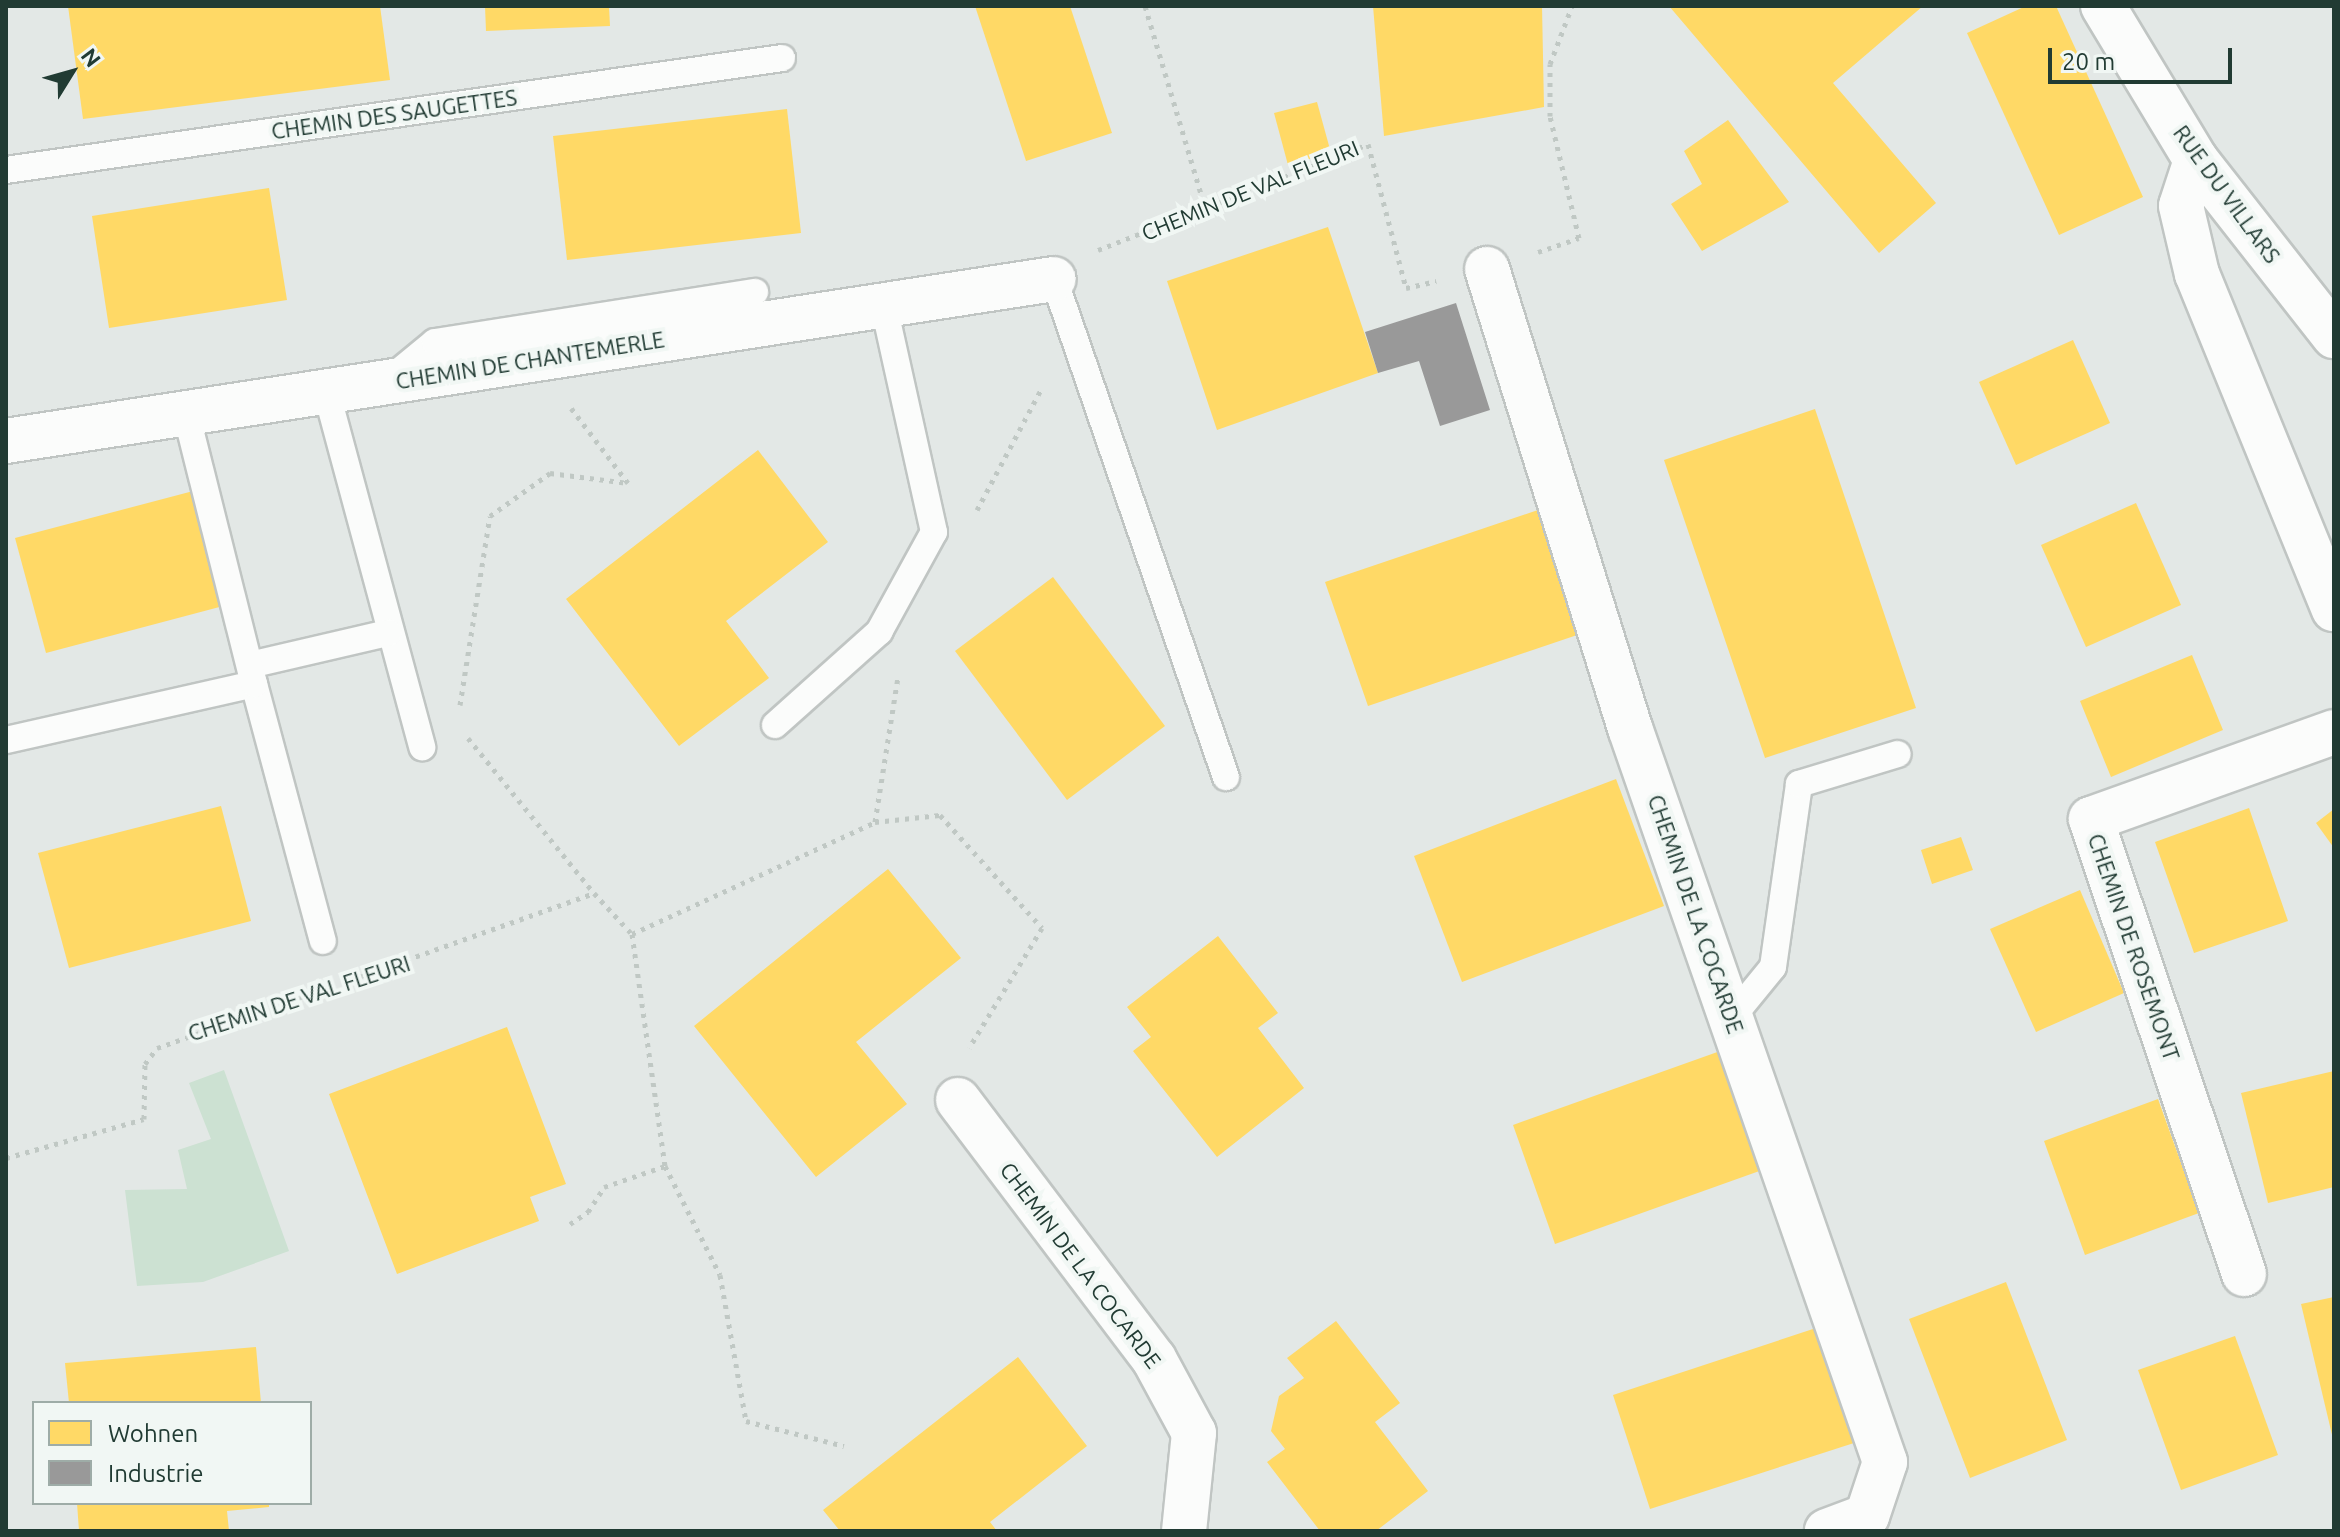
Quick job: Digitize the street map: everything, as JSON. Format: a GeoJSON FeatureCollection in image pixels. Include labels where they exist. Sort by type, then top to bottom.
{"type":"FeatureCollection","features":[{"type":"Feature","properties":{"kind":"street","name":"RUE DU VILLARS"},"geometry":{"type":"LineString","coordinates":[[2103,6],[2196,160],[2334,336]]}},
{"type":"Feature","properties":{"kind":"street"},"geometry":{"type":"LineString","coordinates":[[2196,160],[2181,206],[2197,274],[2334,609]]}},
{"type":"Feature","properties":{"kind":"street","name":"CHEMIN DE LA COCARDE"},"geometry":{"type":"LineString","coordinates":[[1487,269],[1630,728],[1733,1016],[1885,1462],[1867,1516],[1827,1531]]}},
{"type":"Feature","properties":{"kind":"street","name":"CHEMIN DE CHANTEMERLE"},"geometry":{"type":"LineString","coordinates":[[6,441],[327,394],[385,382],[1054,279]]}},
{"type":"Feature","properties":{"kind":"street","name":"CHEMIN DE ROSEMONT"},"geometry":{"type":"LineString","coordinates":[[2244,1274],[2091,819],[2334,732]]}},
{"type":"Feature","properties":{"kind":"street","name":"CHEMIN DE LA COCARDE"},"geometry":{"type":"LineString","coordinates":[[958,1100],[1154,1359],[1194,1433],[1184,1531]]}},
{"type":"Feature","properties":{"kind":"lane","name":"CHEMIN DES SAUGETTES"},"geometry":{"type":"LineString","coordinates":[[6,170],[782,58]]}},
{"type":"Feature","properties":{"kind":"lane"},"geometry":{"type":"LineString","coordinates":[[1054,279],[1226,777]]}},
{"type":"Feature","properties":{"kind":"lane"},"geometry":{"type":"LineString","coordinates":[[385,382],[435,342],[755,292]]}},
{"type":"Feature","properties":{"kind":"lane"},"geometry":{"type":"LineString","coordinates":[[775,725],[879,632],[934,532],[884,306]]}},
{"type":"Feature","properties":{"kind":"lane"},"geometry":{"type":"LineString","coordinates":[[327,394],[388,633],[422,747]]}},
{"type":"Feature","properties":{"kind":"lane"},"geometry":{"type":"LineString","coordinates":[[186,414],[323,941]]}},
{"type":"Feature","properties":{"kind":"lane"},"geometry":{"type":"LineString","coordinates":[[6,740],[252,675],[388,633]]}},
{"type":"Feature","properties":{"kind":"lane"},"geometry":{"type":"LineString","coordinates":[[1733,1016],[1773,967],[1799,784],[1898,754]]}},
{"type":"Feature","properties":{"kind":"path"},"geometry":{"type":"LineString","coordinates":[[1145,6],[1205,207]]}},
{"type":"Feature","properties":{"kind":"path","name":"CHEMIN DE VAL FLEURI"},"geometry":{"type":"LineString","coordinates":[[1054,279],[1096,251],[1368,144],[1406,288],[1487,269],[1579,238],[1550,116],[1550,64],[1572,6]]}},
{"type":"Feature","properties":{"kind":"path"},"geometry":{"type":"LineString","coordinates":[[459,711],[490,516],[550,473],[628,483],[534,360]]}},
{"type":"Feature","properties":{"kind":"path"},"geometry":{"type":"LineString","coordinates":[[457,725],[594,893],[632,934],[665,1166],[720,1275],[746,1421],[844,1446]]}},
{"type":"Feature","properties":{"kind":"path"},"geometry":{"type":"LineString","coordinates":[[875,822],[940,815],[1042,928],[952,1075],[958,1100]]}},
{"type":"Feature","properties":{"kind":"path","name":"CHEMIN DE VAL FLEURI"},"geometry":{"type":"LineString","coordinates":[[346,982],[594,893]]}},
{"type":"Feature","properties":{"kind":"path","name":"CHEMIN DE VAL FLEURI"},"geometry":{"type":"LineString","coordinates":[[6,1158],[144,1119],[145,1064],[157,1048],[331,987]]}},
{"type":"Feature","properties":{"kind":"path"},"geometry":{"type":"LineString","coordinates":[[570,1224],[588,1212],[604,1187],[665,1166]]}},
{"type":"Feature","properties":{"kind":"green space"},"geometry":{"type":"Polygon","coordinates":[[[224,1070],[289,1251],[203,1282],[137,1286],[125,1190],[187,1189],[178,1150],[211,1139],[189,1083],[224,1070]]]}},
{"type":"Feature","properties":{"kind":"building: Wohnen"},"geometry":{"type":"Polygon","coordinates":[[[68,6],[380,6],[390,80],[83,119],[68,6]]]}},
{"type":"Feature","properties":{"kind":"building: Wohnen"},"geometry":{"type":"Polygon","coordinates":[[[485,6],[609,6],[610,26],[486,31],[485,6]]]}},
{"type":"Feature","properties":{"kind":"building: Wohnen"},"geometry":{"type":"Polygon","coordinates":[[[975,6],[1070,6],[1112,133],[1026,161],[975,6]]]}},
{"type":"Feature","properties":{"kind":"building: Wohnen"},"geometry":{"type":"Polygon","coordinates":[[[1373,6],[1542,6],[1544,107],[1384,136],[1373,6]]]}},
{"type":"Feature","properties":{"kind":"building: Wohnen"},"geometry":{"type":"Polygon","coordinates":[[[1669,6],[1923,6],[1833,83],[1936,203],[1879,253],[1669,6]]]}},
{"type":"Feature","properties":{"kind":"building: Wohnen"},"geometry":{"type":"Polygon","coordinates":[[[2026,6],[2056,6],[2143,197],[2059,235],[1967,33],[2026,6]]]}},
{"type":"Feature","properties":{"kind":"building: Wohnen"},"geometry":{"type":"Polygon","coordinates":[[[1317,102],[1331,153],[1288,165],[1274,113],[1317,102]]]}},
{"type":"Feature","properties":{"kind":"building: Wohnen"},"geometry":{"type":"Polygon","coordinates":[[[787,109],[801,233],[567,260],[553,136],[787,109]]]}},
{"type":"Feature","properties":{"kind":"building: Wohnen"},"geometry":{"type":"Polygon","coordinates":[[[1728,120],[1789,202],[1702,251],[1671,204],[1702,184],[1684,151],[1728,120]]]}},
{"type":"Feature","properties":{"kind":"building: Wohnen"},"geometry":{"type":"Polygon","coordinates":[[[269,188],[287,300],[109,328],[92,216],[269,188]]]}},
{"type":"Feature","properties":{"kind":"building: Wohnen"},"geometry":{"type":"Polygon","coordinates":[[[1328,227],[1378,373],[1217,430],[1167,281],[1328,227]]]}},
{"type":"Feature","properties":{"kind":"building: Wohnen"},"geometry":{"type":"Polygon","coordinates":[[[2073,340],[2110,423],[2016,465],[1979,382],[2073,340]]]}},
{"type":"Feature","properties":{"kind":"building: Wohnen"},"geometry":{"type":"Polygon","coordinates":[[[1815,409],[1916,708],[1765,758],[1664,460],[1815,409]]]}},
{"type":"Feature","properties":{"kind":"building: Wohnen"},"geometry":{"type":"Polygon","coordinates":[[[758,450],[828,542],[726,621],[769,678],[679,746],[566,599],[758,450]]]}},
{"type":"Feature","properties":{"kind":"building: Wohnen"},"geometry":{"type":"Polygon","coordinates":[[[197,490],[227,605],[46,653],[15,538],[197,490]]]}},
{"type":"Feature","properties":{"kind":"building: Wohnen"},"geometry":{"type":"Polygon","coordinates":[[[2136,503],[2181,605],[2086,647],[2041,545],[2136,503]]]}},
{"type":"Feature","properties":{"kind":"building: Wohnen"},"geometry":{"type":"Polygon","coordinates":[[[1544,508],[1586,632],[1368,706],[1325,582],[1544,508]]]}},
{"type":"Feature","properties":{"kind":"building: Wohnen"},"geometry":{"type":"Polygon","coordinates":[[[1053,577],[1165,726],[1067,800],[955,651],[1053,577]]]}},
{"type":"Feature","properties":{"kind":"building: Wohnen"},"geometry":{"type":"Polygon","coordinates":[[[2192,655],[2223,730],[2111,777],[2080,701],[2192,655]]]}},
{"type":"Feature","properties":{"kind":"building: Wohnen"},"geometry":{"type":"Polygon","coordinates":[[[1616,779],[1664,906],[1462,982],[1414,856],[1616,779]]]}},
{"type":"Feature","properties":{"kind":"building: Wohnen"},"geometry":{"type":"Polygon","coordinates":[[[221,806],[251,921],[69,968],[38,853],[221,806]]]}},
{"type":"Feature","properties":{"kind":"building: Wohnen"},"geometry":{"type":"Polygon","coordinates":[[[2249,808],[2288,921],[2194,953],[2155,842],[2249,808]]]}},
{"type":"Feature","properties":{"kind":"building: Wohnen"},"geometry":{"type":"Polygon","coordinates":[[[2334,809],[2334,848],[2316,823],[2334,809]]]}},
{"type":"Feature","properties":{"kind":"building: Wohnen"},"geometry":{"type":"Polygon","coordinates":[[[1961,837],[1973,870],[1932,884],[1921,850],[1961,837]]]}},
{"type":"Feature","properties":{"kind":"building: Wohnen"},"geometry":{"type":"Polygon","coordinates":[[[888,869],[961,958],[856,1042],[907,1104],[816,1177],[694,1026],[888,869]]]}},
{"type":"Feature","properties":{"kind":"building: Wohnen"},"geometry":{"type":"Polygon","coordinates":[[[2080,890],[2124,993],[2036,1032],[1990,929],[2080,890]]]}},
{"type":"Feature","properties":{"kind":"building: Wohnen"},"geometry":{"type":"Polygon","coordinates":[[[1218,936],[1278,1013],[1258,1028],[1304,1088],[1217,1157],[1133,1051],[1151,1037],[1127,1007],[1218,936]]]}},
{"type":"Feature","properties":{"kind":"building: Wohnen"},"geometry":{"type":"Polygon","coordinates":[[[507,1027],[566,1184],[530,1197],[539,1221],[397,1274],[329,1094],[507,1027]]]}},
{"type":"Feature","properties":{"kind":"building: Wohnen"},"geometry":{"type":"Polygon","coordinates":[[[1723,1050],[1765,1169],[1555,1244],[1513,1125],[1723,1050]]]}},
{"type":"Feature","properties":{"kind":"building: Wohnen"},"geometry":{"type":"Polygon","coordinates":[[[2334,1071],[2334,1187],[2268,1203],[2241,1093],[2334,1071]]]}},
{"type":"Feature","properties":{"kind":"building: Wohnen"},"geometry":{"type":"Polygon","coordinates":[[[2158,1099],[2199,1213],[2085,1255],[2044,1141],[2158,1099]]]}},
{"type":"Feature","properties":{"kind":"building: Wohnen"},"geometry":{"type":"Polygon","coordinates":[[[2006,1282],[2067,1440],[1970,1478],[1909,1319],[2006,1282]]]}},
{"type":"Feature","properties":{"kind":"building: Wohnen"},"geometry":{"type":"Polygon","coordinates":[[[2334,1297],[2334,1439],[2333,1439],[2301,1304],[2334,1297]]]}},
{"type":"Feature","properties":{"kind":"building: Wohnen"},"geometry":{"type":"Polygon","coordinates":[[[1336,1321],[1400,1403],[1375,1422],[1428,1491],[1376,1531],[1320,1531],[1267,1462],[1285,1449],[1271,1431],[1279,1396],[1304,1378],[1287,1358],[1336,1321]]]}},
{"type":"Feature","properties":{"kind":"building: Wohnen"},"geometry":{"type":"Polygon","coordinates":[[[1816,1328],[1854,1443],[1650,1509],[1613,1395],[1816,1328]]]}},
{"type":"Feature","properties":{"kind":"building: Wohnen"},"geometry":{"type":"Polygon","coordinates":[[[2235,1336],[2278,1455],[2181,1490],[2138,1370],[2235,1336]]]}},
{"type":"Feature","properties":{"kind":"building: Wohnen"},"geometry":{"type":"Polygon","coordinates":[[[256,1347],[261,1401],[69,1401],[65,1363],[256,1347]]]}},
{"type":"Feature","properties":{"kind":"building: Wohnen"},"geometry":{"type":"Polygon","coordinates":[[[1018,1357],[1087,1446],[990,1522],[997,1531],[840,1531],[823,1510],[1018,1357]]]}},
{"type":"Feature","properties":{"kind":"building: Wohnen"},"geometry":{"type":"Polygon","coordinates":[[[77,1505],[269,1505],[227,1511],[229,1531],[79,1531],[77,1505]]]}},
{"type":"Feature","properties":{"kind":"building: Industrie"},"geometry":{"type":"Polygon","coordinates":[[[1456,303],[1490,410],[1440,426],[1419,361],[1378,373],[1365,332],[1456,303]]]}}]}
